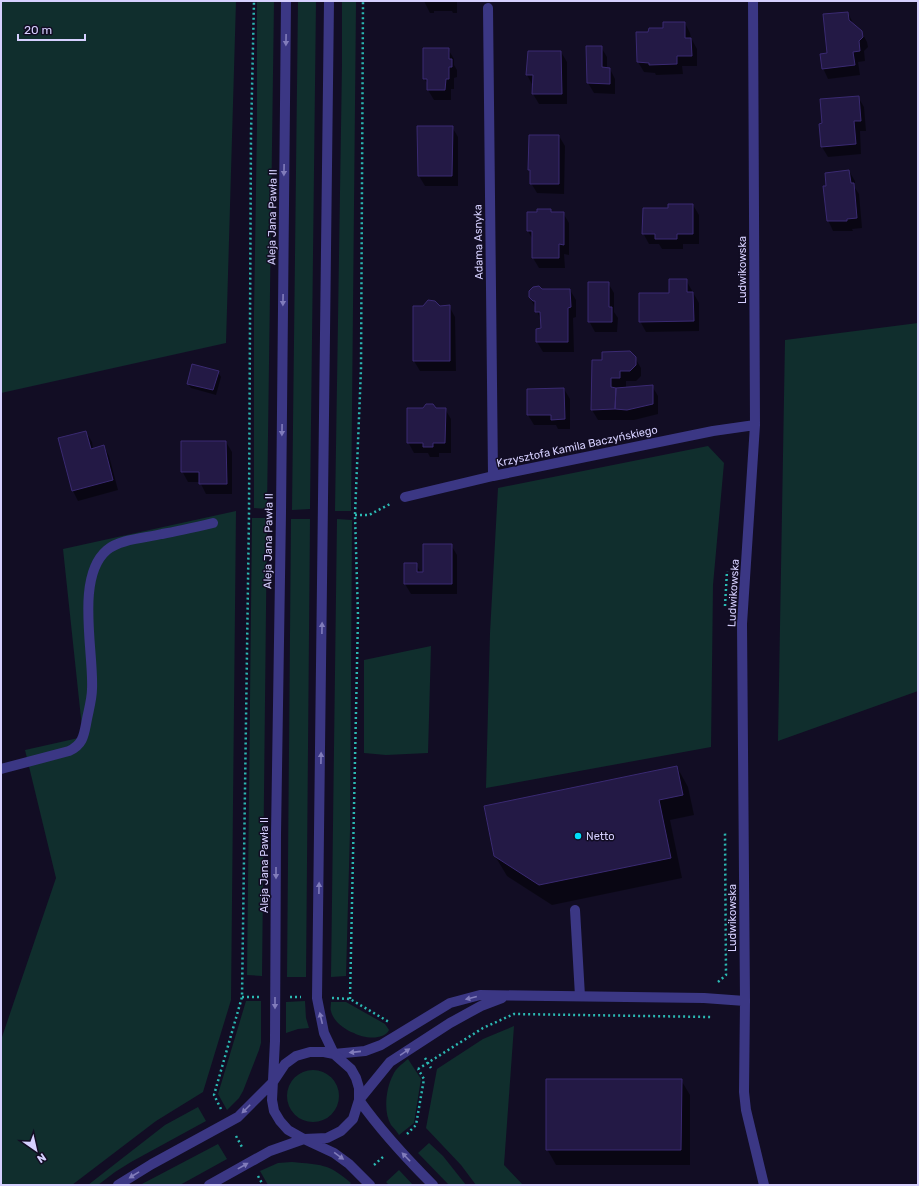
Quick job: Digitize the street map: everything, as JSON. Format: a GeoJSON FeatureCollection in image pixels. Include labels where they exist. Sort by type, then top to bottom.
{"type":"FeatureCollection","features":[{"type":"Feature","properties":{"kind":"street","name":"Aleja Jana Pawła II"},"geometry":{"type":"LineString","coordinates":[[273,1082],[275,1041],[286,1]]}},
{"type":"Feature","properties":{"kind":"street"},"geometry":{"type":"LineString","coordinates":[[208,1185],[270,1151],[304,1139],[327,1138],[341,1131],[353,1119],[359,1100],[359,1088],[356,1078],[351,1069],[334,1054],[324,1033],[317,998],[329,1]]}},
{"type":"Feature","properties":{"kind":"street","name":"Ludwikowska"},"geometry":{"type":"LineString","coordinates":[[753,1],[755,425],[742,624],[745,1001],[744,1098],[764,1185]]}},
{"type":"Feature","properties":{"kind":"street","name":"Adama Asnyka"},"geometry":{"type":"LineString","coordinates":[[488,8],[493,476]]}},
{"type":"Feature","properties":{"kind":"street","name":"Krzysztofa Kamila Baczyńskiego"},"geometry":{"type":"LineString","coordinates":[[405,497],[493,476],[713,431],[755,425]]}},
{"type":"Feature","properties":{"kind":"street"},"geometry":{"type":"LineString","coordinates":[[1,769],[69,752],[76,748],[81,742],[92,689],[88,615],[91,584],[97,564],[106,550],[115,545],[213,523]]}},
{"type":"Feature","properties":{"kind":"street"},"geometry":{"type":"LineString","coordinates":[[575,910],[580,996]]}},
{"type":"Feature","properties":{"kind":"street"},"geometry":{"type":"LineString","coordinates":[[118,1185],[152,1164],[238,1117],[273,1082],[285,1064],[296,1056],[310,1052],[334,1054],[365,1051],[381,1045],[450,1003],[480,995],[709,998],[745,1001]]}},
{"type":"Feature","properties":{"kind":"street"},"geometry":{"type":"LineString","coordinates":[[359,1100],[390,1062],[401,1054],[450,1023],[481,1006],[510,996]]}},
{"type":"Feature","properties":{"kind":"street"},"geometry":{"type":"LineString","coordinates":[[273,1082],[272,1100],[274,1111],[288,1130],[304,1139],[334,1152],[349,1164],[370,1185]]}},
{"type":"Feature","properties":{"kind":"street"},"geometry":{"type":"LineString","coordinates":[[359,1100],[385,1134],[433,1185]]}},
{"type":"Feature","properties":{"kind":"path"},"geometry":{"type":"LineString","coordinates":[[223,1113],[214,1095],[242,997],[249,505],[251,150],[254,1]]}},
{"type":"Feature","properties":{"kind":"path"},"geometry":{"type":"LineString","coordinates":[[350,998],[358,616],[356,515],[361,369],[363,1]]}},
{"type":"Feature","properties":{"kind":"path"},"geometry":{"type":"LineString","coordinates":[[356,515],[369,515],[405,497]]}},
{"type":"Feature","properties":{"kind":"path"},"geometry":{"type":"LineString","coordinates":[[242,997],[263,997]]}},
{"type":"Feature","properties":{"kind":"path"},"geometry":{"type":"LineString","coordinates":[[286,997],[305,997]]}},
{"type":"Feature","properties":{"kind":"path"},"geometry":{"type":"LineString","coordinates":[[330,998],[350,998],[388,1021]]}},
{"type":"Feature","properties":{"kind":"path"},"geometry":{"type":"LineString","coordinates":[[402,1138],[416,1124],[424,1079],[418,1069],[483,1028],[514,1014],[703,1017]]}},
{"type":"Feature","properties":{"kind":"path"},"geometry":{"type":"LineString","coordinates":[[235,1134],[244,1151]]}},
{"type":"Feature","properties":{"kind":"path"},"geometry":{"type":"LineString","coordinates":[[371,1168],[385,1155]]}},
{"type":"Feature","properties":{"kind":"path"},"geometry":{"type":"LineString","coordinates":[[257,1175],[264,1185]]}},
{"type":"Feature","properties":{"kind":"green space"},"geometry":{"type":"Polygon","coordinates":[[[1,1],[236,1],[226,343],[1,393],[1,1]]]}},
{"type":"Feature","properties":{"kind":"green space"},"geometry":{"type":"Polygon","coordinates":[[[257,1],[274,1],[267,509],[254,508],[257,1]]]}},
{"type":"Feature","properties":{"kind":"green space"},"geometry":{"type":"Polygon","coordinates":[[[298,1],[316,1],[310,509],[292,510],[298,1]]]}},
{"type":"Feature","properties":{"kind":"green space"},"geometry":{"type":"Polygon","coordinates":[[[342,1],[356,1],[351,511],[335,511],[342,1]]]}},
{"type":"Feature","properties":{"kind":"green space"},"geometry":{"type":"Polygon","coordinates":[[[918,323],[918,691],[778,741],[785,340],[918,323]]]}},
{"type":"Feature","properties":{"kind":"green space"},"geometry":{"type":"Polygon","coordinates":[[[708,446],[724,463],[713,585],[711,747],[486,788],[490,633],[498,488],[708,446]]]}},
{"type":"Feature","properties":{"kind":"green space"},"geometry":{"type":"Polygon","coordinates":[[[236,511],[231,1000],[203,1092],[156,1121],[72,1185],[1,1185],[1,1040],[56,878],[25,750],[83,737],[63,549],[236,511]]]}},
{"type":"Feature","properties":{"kind":"green space"},"geometry":{"type":"Polygon","coordinates":[[[252,518],[267,518],[262,976],[247,975],[252,518]]]}},
{"type":"Feature","properties":{"kind":"green space"},"geometry":{"type":"Polygon","coordinates":[[[291,519],[310,519],[306,977],[287,977],[291,519]]]}},
{"type":"Feature","properties":{"kind":"green space"},"geometry":{"type":"Polygon","coordinates":[[[337,519],[352,520],[350,831],[346,976],[331,977],[337,519]]]}},
{"type":"Feature","properties":{"kind":"green space"},"geometry":{"type":"Polygon","coordinates":[[[431,646],[428,753],[386,755],[364,753],[364,660],[431,646]]]}},
{"type":"Feature","properties":{"kind":"green space"},"geometry":{"type":"Polygon","coordinates":[[[246,1001],[261,1001],[261,1043],[243,1091],[239,1098],[227,1110],[218,1094],[246,1001]]]}},
{"type":"Feature","properties":{"kind":"green space"},"geometry":{"type":"Polygon","coordinates":[[[305,1001],[306,1018],[309,1028],[298,1029],[286,1033],[286,1002],[305,1001]]]}},
{"type":"Feature","properties":{"kind":"green space"},"geometry":{"type":"Polygon","coordinates":[[[331,1002],[346,1002],[385,1024],[389,1030],[383,1036],[373,1038],[351,1032],[340,1025],[332,1015],[331,1002]]]}},
{"type":"Feature","properties":{"kind":"green space"},"geometry":{"type":"Polygon","coordinates":[[[514,1026],[504,1165],[523,1185],[476,1185],[461,1165],[426,1128],[437,1069],[483,1039],[514,1026]]]}},
{"type":"Feature","properties":{"kind":"green space"},"geometry":{"type":"Polygon","coordinates":[[[408,1059],[421,1079],[414,1123],[399,1135],[389,1120],[386,1100],[394,1073],[399,1066],[408,1059]]]}},
{"type":"Feature","properties":{"kind":"green space"},"geometry":{"type":"Polygon","coordinates":[[[313,1070],[323,1072],[331,1078],[337,1086],[339,1096],[337,1106],[331,1114],[323,1120],[313,1122],[303,1120],[295,1114],[289,1106],[287,1096],[289,1086],[295,1078],[303,1072],[313,1070]]]}},
{"type":"Feature","properties":{"kind":"green space"},"geometry":{"type":"Polygon","coordinates":[[[198,1107],[206,1121],[131,1162],[98,1185],[88,1185],[165,1125],[198,1107]]]}},
{"type":"Feature","properties":{"kind":"green space"},"geometry":{"type":"Polygon","coordinates":[[[429,1143],[443,1156],[466,1185],[449,1185],[418,1153],[429,1143]]]}},
{"type":"Feature","properties":{"kind":"green space"},"geometry":{"type":"Polygon","coordinates":[[[218,1144],[227,1159],[180,1185],[140,1185],[218,1144]]]}},
{"type":"Feature","properties":{"kind":"green space"},"geometry":{"type":"Polygon","coordinates":[[[292,1162],[330,1168],[351,1183],[349,1185],[268,1185],[260,1171],[278,1163],[292,1162]]]}},
{"type":"Feature","properties":{"kind":"green space"},"geometry":{"type":"Polygon","coordinates":[[[399,1170],[413,1185],[389,1185],[386,1182],[399,1170]]]}},
{"type":"Feature","properties":{"kind":"building"},"geometry":{"type":"Polygon","coordinates":[[[848,12],[849,20],[862,31],[863,37],[859,41],[860,51],[853,52],[855,65],[822,69],[820,54],[827,53],[823,14],[848,12]]]}},
{"type":"Feature","properties":{"kind":"building"},"geometry":{"type":"Polygon","coordinates":[[[663,22],[685,22],[685,38],[691,38],[692,56],[677,56],[677,64],[649,65],[649,63],[637,62],[636,32],[648,32],[649,28],[663,28],[663,22]]]}},
{"type":"Feature","properties":{"kind":"building"},"geometry":{"type":"Polygon","coordinates":[[[586,46],[602,46],[602,67],[610,68],[610,84],[587,83],[586,46]]]}},
{"type":"Feature","properties":{"kind":"building"},"geometry":{"type":"Polygon","coordinates":[[[423,48],[449,48],[449,59],[452,59],[452,67],[449,67],[449,79],[446,79],[445,90],[427,90],[427,79],[423,79],[423,48]]]}},
{"type":"Feature","properties":{"kind":"building"},"geometry":{"type":"Polygon","coordinates":[[[528,51],[561,51],[562,94],[532,94],[533,75],[526,75],[528,51]]]}},
{"type":"Feature","properties":{"kind":"building"},"geometry":{"type":"Polygon","coordinates":[[[859,96],[861,121],[854,121],[856,144],[821,147],[819,124],[822,123],[820,99],[859,96]]]}},
{"type":"Feature","properties":{"kind":"building"},"geometry":{"type":"Polygon","coordinates":[[[417,126],[453,126],[452,176],[418,176],[417,126]]]}},
{"type":"Feature","properties":{"kind":"building"},"geometry":{"type":"Polygon","coordinates":[[[529,135],[559,135],[559,184],[530,184],[530,170],[528,170],[529,135]]]}},
{"type":"Feature","properties":{"kind":"building"},"geometry":{"type":"Polygon","coordinates":[[[849,170],[851,183],[854,183],[857,218],[847,219],[847,221],[827,221],[823,186],[826,186],[825,173],[849,170]]]}},
{"type":"Feature","properties":{"kind":"building"},"geometry":{"type":"Polygon","coordinates":[[[668,204],[693,204],[693,234],[677,234],[677,239],[655,239],[655,234],[642,234],[643,208],[668,208],[668,204]]]}},
{"type":"Feature","properties":{"kind":"building"},"geometry":{"type":"Polygon","coordinates":[[[537,209],[551,209],[551,212],[564,212],[564,245],[559,244],[559,258],[532,258],[532,231],[527,231],[527,212],[537,212],[537,209]]]}},
{"type":"Feature","properties":{"kind":"building"},"geometry":{"type":"Polygon","coordinates":[[[669,279],[687,279],[687,292],[693,292],[694,321],[639,322],[639,293],[669,293],[669,279]]]}},
{"type":"Feature","properties":{"kind":"building"},"geometry":{"type":"Polygon","coordinates":[[[588,282],[609,282],[609,307],[612,307],[612,322],[588,322],[588,282]]]}},
{"type":"Feature","properties":{"kind":"building"},"geometry":{"type":"Polygon","coordinates":[[[539,286],[542,289],[570,289],[571,307],[568,308],[568,342],[536,342],[536,329],[541,328],[540,312],[535,312],[535,301],[529,297],[529,291],[533,287],[539,286]]]}},
{"type":"Feature","properties":{"kind":"building"},"geometry":{"type":"Polygon","coordinates":[[[428,300],[435,301],[440,306],[450,305],[450,361],[413,361],[413,306],[423,306],[428,300]]]}},
{"type":"Feature","properties":{"kind":"building"},"geometry":{"type":"Polygon","coordinates":[[[630,351],[636,357],[636,365],[630,371],[620,371],[620,378],[611,378],[611,387],[616,388],[615,409],[591,410],[592,360],[602,360],[602,352],[630,351]]]}},
{"type":"Feature","properties":{"kind":"building"},"geometry":{"type":"Polygon","coordinates":[[[192,364],[219,371],[213,390],[187,384],[192,364]]]}},
{"type":"Feature","properties":{"kind":"building"},"geometry":{"type":"Polygon","coordinates":[[[653,385],[653,404],[627,410],[615,409],[616,388],[653,385]]]}},
{"type":"Feature","properties":{"kind":"building"},"geometry":{"type":"Polygon","coordinates":[[[564,388],[565,419],[551,420],[551,415],[527,415],[527,389],[564,388]]]}},
{"type":"Feature","properties":{"kind":"building"},"geometry":{"type":"Polygon","coordinates":[[[426,404],[433,404],[436,408],[446,408],[445,443],[433,443],[433,447],[423,447],[423,443],[407,443],[407,408],[423,408],[426,404]]]}},
{"type":"Feature","properties":{"kind":"building"},"geometry":{"type":"Polygon","coordinates":[[[86,431],[91,449],[104,445],[113,480],[72,491],[58,438],[86,431]]]}},
{"type":"Feature","properties":{"kind":"building"},"geometry":{"type":"Polygon","coordinates":[[[181,441],[226,441],[227,484],[199,484],[199,472],[181,472],[181,441]]]}},
{"type":"Feature","properties":{"kind":"building"},"geometry":{"type":"Polygon","coordinates":[[[423,544],[452,544],[452,584],[404,584],[404,563],[417,563],[417,572],[423,572],[423,544]]]}},
{"type":"Feature","properties":{"kind":"building","name":"Netto"},"geometry":{"type":"Polygon","coordinates":[[[677,766],[683,795],[659,800],[671,858],[539,885],[494,856],[484,806],[677,766]]]}},
{"type":"Feature","properties":{"kind":"building"},"geometry":{"type":"Polygon","coordinates":[[[546,1079],[682,1079],[681,1150],[546,1150],[546,1079]]]}},
{"type":"Feature","properties":{"kind":"place","name":"Netto"},"geometry":{"type":"Point","coordinates":[578,836]}}]}
